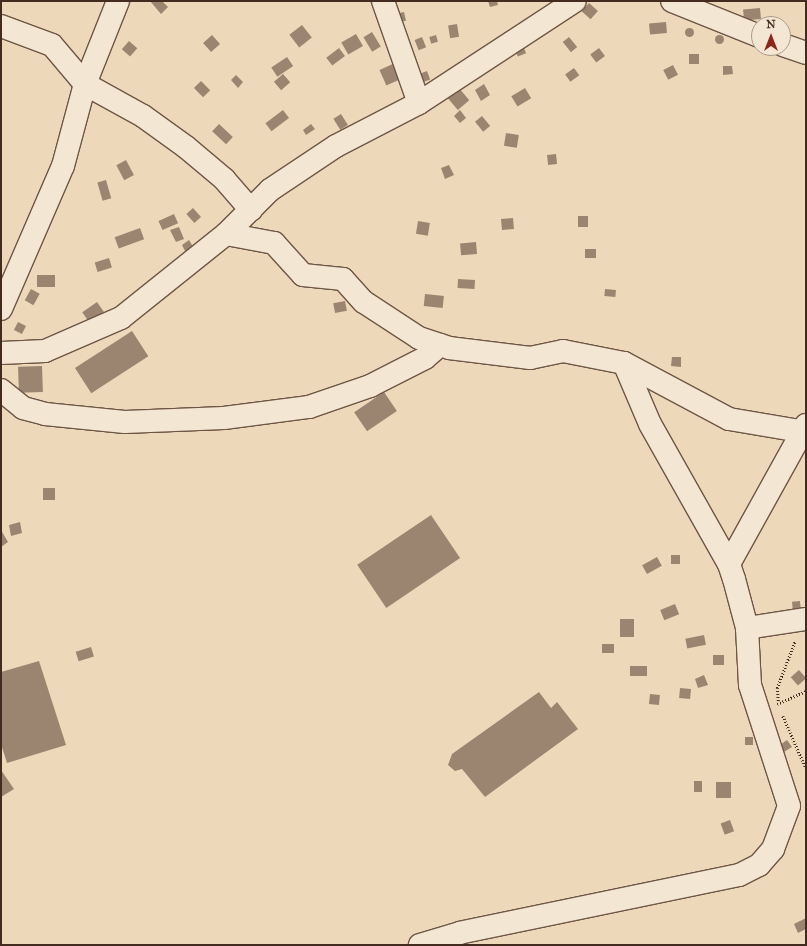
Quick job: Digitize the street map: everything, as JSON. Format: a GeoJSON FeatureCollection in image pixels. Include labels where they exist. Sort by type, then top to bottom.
{"type":"FeatureCollection","features":[{"type":"Feature","properties":{"kind":"street"},"geometry":{"type":"LineString","coordinates":[[1,308],[63,166],[86,84],[118,1]]}},
{"type":"Feature","properties":{"kind":"street"},"geometry":{"type":"LineString","coordinates":[[383,1],[419,103]]}},
{"type":"Feature","properties":{"kind":"street"},"geometry":{"type":"LineString","coordinates":[[1,353],[45,351],[121,318],[226,234],[270,190],[336,146],[419,103],[575,1]]}},
{"type":"Feature","properties":{"kind":"street"},"geometry":{"type":"LineString","coordinates":[[672,1],[751,33]]}},
{"type":"Feature","properties":{"kind":"street"},"geometry":{"type":"LineString","coordinates":[[1,26],[52,45],[86,84],[143,116],[186,147],[224,180],[251,210]]}},
{"type":"Feature","properties":{"kind":"street"},"geometry":{"type":"LineString","coordinates":[[791,48],[806,54]]}},
{"type":"Feature","properties":{"kind":"street"},"geometry":{"type":"LineString","coordinates":[[226,234],[274,243],[303,275],[343,279],[364,302],[419,338],[440,345],[504,357],[530,358],[563,350],[624,363],[729,419],[764,428],[805,429],[729,564]]}},
{"type":"Feature","properties":{"kind":"street"},"geometry":{"type":"LineString","coordinates":[[1,390],[23,408],[45,414],[125,422],[224,418],[309,407],[370,386],[425,358],[440,345]]}},
{"type":"Feature","properties":{"kind":"street"},"geometry":{"type":"LineString","coordinates":[[420,945],[463,939],[739,875],[759,865],[773,849],[798,803],[758,715],[750,685],[747,628],[729,564],[650,424],[624,363]]}},
{"type":"Feature","properties":{"kind":"street"},"geometry":{"type":"LineString","coordinates":[[747,628],[804,620]]}},
{"type":"Feature","properties":{"kind":"path"},"geometry":{"type":"LineString","coordinates":[[804,620],[777,688],[778,703],[806,768]]}},
{"type":"Feature","properties":{"kind":"path"},"geometry":{"type":"LineString","coordinates":[[758,715],[778,703],[806,691]]}},
{"type":"Feature","properties":{"kind":"building"},"geometry":{"type":"Polygon","coordinates":[[[150,1],[162,1],[168,7],[161,14],[150,1]]]}},
{"type":"Feature","properties":{"kind":"building"},"geometry":{"type":"Polygon","coordinates":[[[488,1],[497,1],[498,5],[490,7],[488,1]]]}},
{"type":"Feature","properties":{"kind":"building"},"geometry":{"type":"Polygon","coordinates":[[[589,3],[598,11],[591,19],[582,11],[589,3]]]}},
{"type":"Feature","properties":{"kind":"building"},"geometry":{"type":"Polygon","coordinates":[[[760,8],[761,16],[751,16],[751,20],[744,20],[743,9],[760,8]]]}},
{"type":"Feature","properties":{"kind":"building"},"geometry":{"type":"Polygon","coordinates":[[[404,12],[406,21],[398,23],[396,14],[404,12]]]}},
{"type":"Feature","properties":{"kind":"building"},"geometry":{"type":"Polygon","coordinates":[[[666,22],[667,33],[650,34],[649,23],[666,22]]]}},
{"type":"Feature","properties":{"kind":"building"},"geometry":{"type":"Polygon","coordinates":[[[457,24],[459,37],[450,38],[448,25],[457,24]]]}},
{"type":"Feature","properties":{"kind":"building"},"geometry":{"type":"Polygon","coordinates":[[[302,25],[312,38],[299,47],[289,35],[302,25]]]}},
{"type":"Feature","properties":{"kind":"building"},"geometry":{"type":"Polygon","coordinates":[[[687,28],[691,28],[693,32],[691,36],[687,36],[685,34],[685,30],[687,28]]]}},
{"type":"Feature","properties":{"kind":"building"},"geometry":{"type":"Polygon","coordinates":[[[372,32],[381,47],[372,52],[363,37],[372,32]]]}},
{"type":"Feature","properties":{"kind":"building"},"geometry":{"type":"Polygon","coordinates":[[[356,34],[363,46],[348,55],[341,42],[356,34]]]}},
{"type":"Feature","properties":{"kind":"building"},"geometry":{"type":"Polygon","coordinates":[[[212,35],[220,44],[211,52],[203,43],[212,35]]]}},
{"type":"Feature","properties":{"kind":"building"},"geometry":{"type":"Polygon","coordinates":[[[436,35],[438,42],[431,44],[429,37],[436,35]]]}},
{"type":"Feature","properties":{"kind":"building"},"geometry":{"type":"Polygon","coordinates":[[[717,35],[721,35],[723,39],[721,43],[717,43],[715,41],[715,37],[717,35]]]}},
{"type":"Feature","properties":{"kind":"building"},"geometry":{"type":"Polygon","coordinates":[[[422,37],[426,47],[419,50],[415,40],[422,37]]]}},
{"type":"Feature","properties":{"kind":"building"},"geometry":{"type":"Polygon","coordinates":[[[569,37],[577,47],[571,52],[563,42],[569,37]]]}},
{"type":"Feature","properties":{"kind":"building"},"geometry":{"type":"Polygon","coordinates":[[[129,41],[137,48],[130,57],[122,49],[129,41]]]}},
{"type":"Feature","properties":{"kind":"building"},"geometry":{"type":"Polygon","coordinates":[[[522,43],[526,53],[518,57],[514,46],[522,43]]]}},
{"type":"Feature","properties":{"kind":"building"},"geometry":{"type":"Polygon","coordinates":[[[339,48],[345,56],[332,66],[326,58],[339,48]]]}},
{"type":"Feature","properties":{"kind":"building"},"geometry":{"type":"Polygon","coordinates":[[[599,48],[605,56],[596,63],[590,55],[599,48]]]}},
{"type":"Feature","properties":{"kind":"building"},"geometry":{"type":"Polygon","coordinates":[[[689,54],[699,54],[699,64],[689,64],[689,54]]]}},
{"type":"Feature","properties":{"kind":"building"},"geometry":{"type":"Polygon","coordinates":[[[287,57],[293,66],[277,77],[271,68],[287,57]]]}},
{"type":"Feature","properties":{"kind":"building"},"geometry":{"type":"Polygon","coordinates":[[[395,63],[402,79],[386,85],[379,70],[395,63]]]}},
{"type":"Feature","properties":{"kind":"building"},"geometry":{"type":"Polygon","coordinates":[[[673,65],[678,75],[668,80],[663,70],[673,65]]]}},
{"type":"Feature","properties":{"kind":"building"},"geometry":{"type":"Polygon","coordinates":[[[723,66],[732,66],[733,74],[723,75],[723,66]]]}},
{"type":"Feature","properties":{"kind":"building"},"geometry":{"type":"Polygon","coordinates":[[[574,68],[579,75],[570,82],[565,74],[574,68]]]}},
{"type":"Feature","properties":{"kind":"building"},"geometry":{"type":"Polygon","coordinates":[[[427,71],[430,79],[419,84],[416,75],[427,71]]]}},
{"type":"Feature","properties":{"kind":"building"},"geometry":{"type":"Polygon","coordinates":[[[283,74],[290,82],[281,90],[274,82],[283,74]]]}},
{"type":"Feature","properties":{"kind":"building"},"geometry":{"type":"Polygon","coordinates":[[[236,75],[243,82],[238,88],[231,80],[236,75]]]}},
{"type":"Feature","properties":{"kind":"building"},"geometry":{"type":"Polygon","coordinates":[[[201,81],[210,90],[203,97],[194,88],[201,81]]]}},
{"type":"Feature","properties":{"kind":"building"},"geometry":{"type":"Polygon","coordinates":[[[484,84],[490,95],[481,101],[475,90],[484,84]]]}},
{"type":"Feature","properties":{"kind":"building"},"geometry":{"type":"Polygon","coordinates":[[[459,88],[469,100],[458,110],[448,98],[459,88]]]}},
{"type":"Feature","properties":{"kind":"building"},"geometry":{"type":"Polygon","coordinates":[[[525,88],[531,98],[517,107],[511,96],[525,88]]]}},
{"type":"Feature","properties":{"kind":"building"},"geometry":{"type":"Polygon","coordinates":[[[283,110],[289,118],[271,131],[265,123],[283,110]]]}},
{"type":"Feature","properties":{"kind":"building"},"geometry":{"type":"Polygon","coordinates":[[[460,110],[466,118],[460,123],[454,116],[460,110]]]}},
{"type":"Feature","properties":{"kind":"building"},"geometry":{"type":"Polygon","coordinates":[[[341,114],[348,125],[340,130],[333,119],[341,114]]]}},
{"type":"Feature","properties":{"kind":"building"},"geometry":{"type":"Polygon","coordinates":[[[482,116],[490,126],[483,132],[475,122],[482,116]]]}},
{"type":"Feature","properties":{"kind":"building"},"geometry":{"type":"Polygon","coordinates":[[[219,124],[233,137],[226,144],[212,131],[219,124]]]}},
{"type":"Feature","properties":{"kind":"building"},"geometry":{"type":"Polygon","coordinates":[[[311,124],[315,129],[306,135],[303,130],[311,124]]]}},
{"type":"Feature","properties":{"kind":"building"},"geometry":{"type":"Polygon","coordinates":[[[506,133],[519,135],[517,148],[504,146],[506,133]]]}},
{"type":"Feature","properties":{"kind":"building"},"geometry":{"type":"Polygon","coordinates":[[[556,154],[557,164],[548,165],[547,155],[556,154]]]}},
{"type":"Feature","properties":{"kind":"building"},"geometry":{"type":"Polygon","coordinates":[[[126,160],[134,175],[124,180],[116,165],[126,160]]]}},
{"type":"Feature","properties":{"kind":"building"},"geometry":{"type":"Polygon","coordinates":[[[449,165],[454,175],[445,179],[441,168],[449,165]]]}},
{"type":"Feature","properties":{"kind":"building"},"geometry":{"type":"Polygon","coordinates":[[[106,180],[111,198],[103,201],[97,182],[106,180]]]}},
{"type":"Feature","properties":{"kind":"building"},"geometry":{"type":"Polygon","coordinates":[[[193,208],[201,217],[194,223],[186,214],[193,208]]]}},
{"type":"Feature","properties":{"kind":"building"},"geometry":{"type":"Polygon","coordinates":[[[174,214],[178,223],[163,230],[158,221],[174,214]]]}},
{"type":"Feature","properties":{"kind":"building"},"geometry":{"type":"Polygon","coordinates":[[[578,216],[588,216],[588,227],[578,227],[578,216]]]}},
{"type":"Feature","properties":{"kind":"building"},"geometry":{"type":"Polygon","coordinates":[[[513,218],[514,229],[502,230],[501,219],[513,218]]]}},
{"type":"Feature","properties":{"kind":"building"},"geometry":{"type":"Polygon","coordinates":[[[418,221],[430,223],[428,236],[416,234],[418,221]]]}},
{"type":"Feature","properties":{"kind":"building"},"geometry":{"type":"Polygon","coordinates":[[[179,227],[184,239],[176,242],[170,230],[179,227]]]}},
{"type":"Feature","properties":{"kind":"building"},"geometry":{"type":"Polygon","coordinates":[[[140,228],[144,239],[119,249],[115,237],[140,228]]]}},
{"type":"Feature","properties":{"kind":"building"},"geometry":{"type":"Polygon","coordinates":[[[189,240],[195,250],[187,255],[182,245],[189,240]]]}},
{"type":"Feature","properties":{"kind":"building"},"geometry":{"type":"Polygon","coordinates":[[[476,242],[477,254],[461,255],[460,243],[476,242]]]}},
{"type":"Feature","properties":{"kind":"building"},"geometry":{"type":"Polygon","coordinates":[[[585,249],[596,249],[596,258],[585,258],[585,249]]]}},
{"type":"Feature","properties":{"kind":"building"},"geometry":{"type":"Polygon","coordinates":[[[109,258],[112,268],[98,272],[95,262],[109,258]]]}},
{"type":"Feature","properties":{"kind":"building"},"geometry":{"type":"Polygon","coordinates":[[[37,275],[55,275],[55,287],[37,287],[37,275]]]}},
{"type":"Feature","properties":{"kind":"building"},"geometry":{"type":"Polygon","coordinates":[[[458,279],[475,280],[475,289],[458,288],[458,279]]]}},
{"type":"Feature","properties":{"kind":"building"},"geometry":{"type":"Polygon","coordinates":[[[31,289],[40,294],[33,305],[25,300],[31,289]]]}},
{"type":"Feature","properties":{"kind":"building"},"geometry":{"type":"Polygon","coordinates":[[[605,289],[616,290],[615,297],[604,296],[605,289]]]}},
{"type":"Feature","properties":{"kind":"building"},"geometry":{"type":"Polygon","coordinates":[[[425,294],[444,296],[443,308],[424,306],[425,294]]]}},
{"type":"Feature","properties":{"kind":"building"},"geometry":{"type":"Polygon","coordinates":[[[345,301],[347,311],[335,313],[333,303],[345,301]]]}},
{"type":"Feature","properties":{"kind":"building"},"geometry":{"type":"Polygon","coordinates":[[[97,302],[104,312],[89,322],[82,312],[97,302]]]}},
{"type":"Feature","properties":{"kind":"building"},"geometry":{"type":"Polygon","coordinates":[[[18,322],[26,326],[22,334],[14,330],[18,322]]]}},
{"type":"Feature","properties":{"kind":"building"},"geometry":{"type":"Polygon","coordinates":[[[132,331],[148,356],[91,393],[75,368],[132,331]]]}},
{"type":"Feature","properties":{"kind":"building"},"geometry":{"type":"Polygon","coordinates":[[[672,357],[681,357],[681,367],[671,366],[672,357]]]}},
{"type":"Feature","properties":{"kind":"building"},"geometry":{"type":"Polygon","coordinates":[[[42,366],[43,392],[19,393],[18,367],[42,366]]]}},
{"type":"Feature","properties":{"kind":"building"},"geometry":{"type":"Polygon","coordinates":[[[384,392],[397,411],[367,431],[354,412],[384,392]]]}},
{"type":"Feature","properties":{"kind":"building"},"geometry":{"type":"Polygon","coordinates":[[[43,488],[55,488],[55,500],[43,500],[43,488]]]}},
{"type":"Feature","properties":{"kind":"building"},"geometry":{"type":"Polygon","coordinates":[[[431,515],[460,558],[386,608],[357,565],[431,515]]]}},
{"type":"Feature","properties":{"kind":"building"},"geometry":{"type":"Polygon","coordinates":[[[20,522],[22,533],[11,536],[9,525],[20,522]]]}},
{"type":"Feature","properties":{"kind":"building"},"geometry":{"type":"Polygon","coordinates":[[[1,530],[8,542],[1,547],[1,530]]]}},
{"type":"Feature","properties":{"kind":"building"},"geometry":{"type":"Polygon","coordinates":[[[671,555],[680,555],[680,564],[671,564],[671,555]]]}},
{"type":"Feature","properties":{"kind":"building"},"geometry":{"type":"Polygon","coordinates":[[[657,557],[662,566],[647,574],[642,565],[657,557]]]}},
{"type":"Feature","properties":{"kind":"building"},"geometry":{"type":"Polygon","coordinates":[[[800,601],[801,613],[793,614],[792,602],[800,601]]]}},
{"type":"Feature","properties":{"kind":"building"},"geometry":{"type":"Polygon","coordinates":[[[675,604],[679,614],[664,620],[660,610],[675,604]]]}},
{"type":"Feature","properties":{"kind":"building"},"geometry":{"type":"Polygon","coordinates":[[[620,619],[634,619],[634,637],[620,637],[620,619]]]}},
{"type":"Feature","properties":{"kind":"building"},"geometry":{"type":"Polygon","coordinates":[[[704,635],[706,645],[687,648],[685,639],[704,635]]]}},
{"type":"Feature","properties":{"kind":"building"},"geometry":{"type":"Polygon","coordinates":[[[602,644],[614,644],[614,653],[602,653],[602,644]]]}},
{"type":"Feature","properties":{"kind":"building"},"geometry":{"type":"Polygon","coordinates":[[[91,647],[94,657],[79,661],[76,652],[91,647]]]}},
{"type":"Feature","properties":{"kind":"building"},"geometry":{"type":"Polygon","coordinates":[[[713,655],[724,655],[724,665],[713,665],[713,655]]]}},
{"type":"Feature","properties":{"kind":"building"},"geometry":{"type":"Polygon","coordinates":[[[39,661],[66,745],[7,763],[1,744],[1,672],[39,661]]]}},
{"type":"Feature","properties":{"kind":"building"},"geometry":{"type":"Polygon","coordinates":[[[630,666],[647,666],[647,676],[630,676],[630,666]]]}},
{"type":"Feature","properties":{"kind":"building"},"geometry":{"type":"Polygon","coordinates":[[[799,670],[806,678],[798,686],[791,677],[799,670]]]}},
{"type":"Feature","properties":{"kind":"building"},"geometry":{"type":"Polygon","coordinates":[[[704,675],[708,685],[698,688],[695,679],[704,675]]]}},
{"type":"Feature","properties":{"kind":"building"},"geometry":{"type":"Polygon","coordinates":[[[680,688],[691,689],[690,699],[679,698],[680,688]]]}},
{"type":"Feature","properties":{"kind":"building"},"geometry":{"type":"Polygon","coordinates":[[[539,692],[551,708],[557,702],[578,729],[485,797],[462,769],[455,771],[448,765],[452,754],[539,692]]]}},
{"type":"Feature","properties":{"kind":"building"},"geometry":{"type":"Polygon","coordinates":[[[650,694],[660,695],[659,705],[649,704],[650,694]]]}},
{"type":"Feature","properties":{"kind":"building"},"geometry":{"type":"Polygon","coordinates":[[[745,737],[753,737],[753,745],[745,745],[745,737]]]}},
{"type":"Feature","properties":{"kind":"building"},"geometry":{"type":"Polygon","coordinates":[[[787,740],[792,747],[784,752],[780,745],[787,740]]]}},
{"type":"Feature","properties":{"kind":"building"},"geometry":{"type":"Polygon","coordinates":[[[1,770],[14,789],[1,797],[1,770]]]}},
{"type":"Feature","properties":{"kind":"building"},"geometry":{"type":"Polygon","coordinates":[[[694,781],[702,781],[702,792],[694,792],[694,781]]]}},
{"type":"Feature","properties":{"kind":"building"},"geometry":{"type":"Polygon","coordinates":[[[716,782],[731,782],[731,798],[716,798],[716,782]]]}},
{"type":"Feature","properties":{"kind":"building"},"geometry":{"type":"Polygon","coordinates":[[[730,820],[734,831],[725,835],[721,823],[730,820]]]}},
{"type":"Feature","properties":{"kind":"building"},"geometry":{"type":"Polygon","coordinates":[[[806,918],[806,929],[798,933],[794,924],[806,918]]]}}]}
